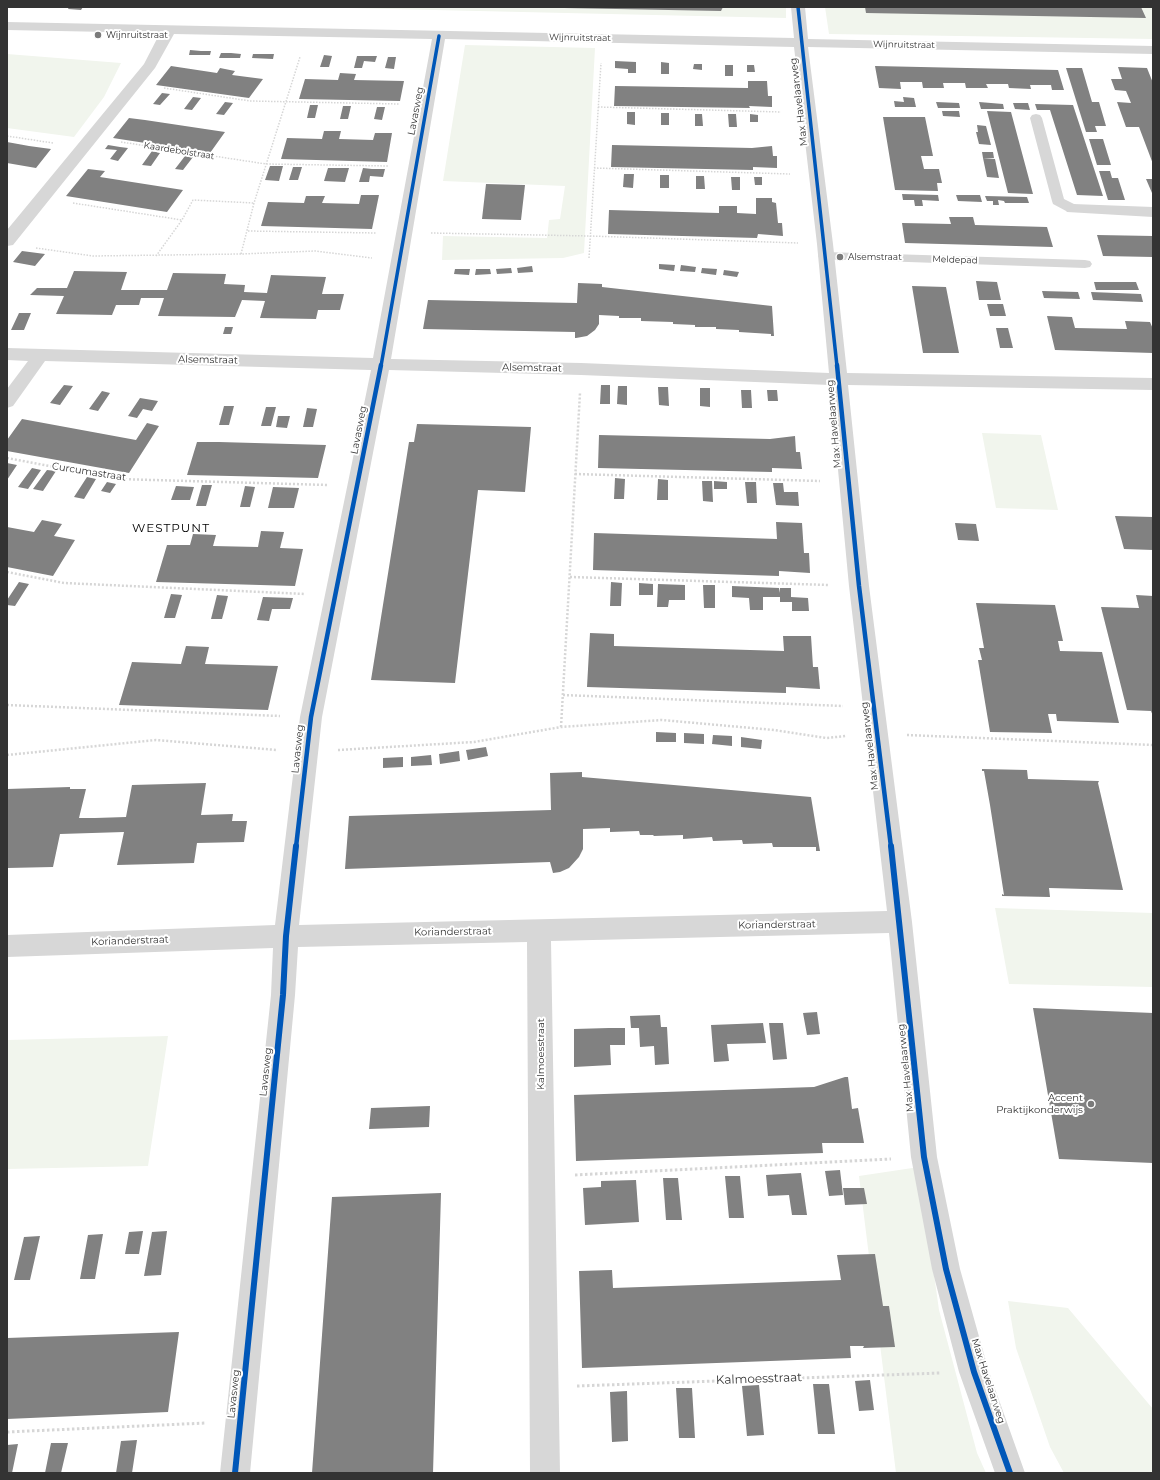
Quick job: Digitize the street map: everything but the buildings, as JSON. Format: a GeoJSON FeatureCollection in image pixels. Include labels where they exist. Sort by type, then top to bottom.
{"type":"FeatureCollection","features":[{"type":"Feature","properties":{"kind":"street","name":"Max Havelaarweg"},"geometry":{"type":"LineString","coordinates":[[798,7],[839,379],[859,586],[875,707],[900,922],[924,1157],[946,1269],[974,1372],[1010,1473]]}},
{"type":"Feature","properties":{"kind":"street","name":"Wijnruitstraat"},"geometry":{"type":"LineString","coordinates":[[7,26],[1153,50]]}},
{"type":"Feature","properties":{"kind":"street"},"geometry":{"type":"LineString","coordinates":[[7,241],[150,65],[169,30]]}},
{"type":"Feature","properties":{"kind":"street","name":"Lavasweg"},"geometry":{"type":"LineString","coordinates":[[235,1473],[283,995],[286,936],[311,717],[382,364],[398,261],[439,36]]}},
{"type":"Feature","properties":{"kind":"street"},"geometry":{"type":"LineString","coordinates":[[1073,209],[1153,212]]}},
{"type":"Feature","properties":{"kind":"street","name":"Alsemstraat"},"geometry":{"type":"LineString","coordinates":[[7,354],[581,369],[839,379],[1153,384]]}},
{"type":"Feature","properties":{"kind":"street"},"geometry":{"type":"LineString","coordinates":[[7,402],[40,356]]}},
{"type":"Feature","properties":{"kind":"street","name":"Korianderstraat"},"geometry":{"type":"LineString","coordinates":[[7,946],[286,936],[900,922]]}},
{"type":"Feature","properties":{"kind":"street","name":"Kalmoesstraat"},"geometry":{"type":"LineString","coordinates":[[539,931],[545,1473]]}},
{"type":"Feature","properties":{"kind":"lane"},"geometry":{"type":"LineString","coordinates":[[1036,118],[1058,201],[1073,209]]}},
{"type":"Feature","properties":{"kind":"lane","name":"Meldepad"},"geometry":{"type":"LineString","coordinates":[[825,250],[1084,264]]}},
{"type":"Feature","properties":{"kind":"path"},"geometry":{"type":"LineString","coordinates":[[241,254],[254,203],[307,33]]}},
{"type":"Feature","properties":{"kind":"path"},"geometry":{"type":"LineString","coordinates":[[589,258],[602,38]]}},
{"type":"Feature","properties":{"kind":"path"},"geometry":{"type":"LineString","coordinates":[[135,84],[250,100],[286,102]]}},
{"type":"Feature","properties":{"kind":"path"},"geometry":{"type":"LineString","coordinates":[[266,164],[415,167]]}},
{"type":"Feature","properties":{"kind":"path"},"geometry":{"type":"LineString","coordinates":[[594,168],[816,174]]}},
{"type":"Feature","properties":{"kind":"path"},"geometry":{"type":"LineString","coordinates":[[42,198],[182,220]]}},
{"type":"Feature","properties":{"kind":"path"},"geometry":{"type":"LineString","coordinates":[[156,256],[182,220],[193,200],[254,203]]}},
{"type":"Feature","properties":{"kind":"path"},"geometry":{"type":"LineString","coordinates":[[590,236],[825,250]]}},
{"type":"Feature","properties":{"kind":"path"},"geometry":{"type":"LineString","coordinates":[[31,247],[93,256],[156,256],[315,251],[398,261]]}},
{"type":"Feature","properties":{"kind":"path"},"geometry":{"type":"LineString","coordinates":[[562,727],[581,369]]}},
{"type":"Feature","properties":{"kind":"path"},"geometry":{"type":"LineString","coordinates":[[7,572],[64,583],[335,595]]}},
{"type":"Feature","properties":{"kind":"path"},"geometry":{"type":"LineString","coordinates":[[570,577],[859,586]]}},
{"type":"Feature","properties":{"kind":"path"},"geometry":{"type":"LineString","coordinates":[[7,756],[156,740],[307,752],[474,742],[562,727],[662,720],[774,730],[826,738],[878,734],[1153,745]]}},
{"type":"Feature","properties":{"kind":"path"},"geometry":{"type":"LineString","coordinates":[[542,1177],[924,1157]]}},
{"type":"Feature","properties":{"kind":"shaded area"},"geometry":{"type":"Polygon","coordinates":[[[302,7],[786,7],[786,18],[302,7]]]}},
{"type":"Feature","properties":{"kind":"shaded area"},"geometry":{"type":"Polygon","coordinates":[[[825,7],[1153,7],[1153,39],[829,34],[825,7]]]}},
{"type":"Feature","properties":{"kind":"shaded area"},"geometry":{"type":"Polygon","coordinates":[[[465,45],[595,48],[584,253],[563,258],[442,260],[443,236],[547,238],[549,220],[560,219],[565,186],[443,181],[465,45]]]}},
{"type":"Feature","properties":{"kind":"shaded area"},"geometry":{"type":"Polygon","coordinates":[[[7,54],[121,63],[104,97],[74,137],[7,128],[7,54]]]}},
{"type":"Feature","properties":{"kind":"shaded area"},"geometry":{"type":"Polygon","coordinates":[[[982,433],[1041,435],[1058,510],[996,508],[982,433]]]}},
{"type":"Feature","properties":{"kind":"shaded area"},"geometry":{"type":"Polygon","coordinates":[[[995,908],[1153,913],[1153,987],[1009,984],[995,908]]]}},
{"type":"Feature","properties":{"kind":"shaded area"},"geometry":{"type":"Polygon","coordinates":[[[168,1036],[148,1166],[7,1169],[7,1040],[168,1036]]]}},
{"type":"Feature","properties":{"kind":"shaded area"},"geometry":{"type":"Polygon","coordinates":[[[919,1167],[939,1310],[977,1453],[986,1473],[896,1473],[859,1176],[919,1167]]]}},
{"type":"Feature","properties":{"kind":"shaded area"},"geometry":{"type":"Polygon","coordinates":[[[1008,1301],[1068,1308],[1153,1409],[1153,1473],[1064,1473],[1050,1447],[1016,1348],[1008,1301]]]}},
{"type":"Feature","properties":{"kind":"cycle path"},"geometry":{"type":"LineString","coordinates":[[798,7],[825,244],[859,586],[900,922],[924,1157],[946,1269],[974,1372],[1010,1473]]}},
{"type":"Feature","properties":{"kind":"cycle path"},"geometry":{"type":"LineString","coordinates":[[235,1473],[283,995],[286,936],[311,717],[381,364],[439,36]]}},
{"type":"Feature","properties":{"kind":"place","name":"Wijnruitstraat"},"geometry":{"type":"Point","coordinates":[98,35]}},
{"type":"Feature","properties":{"kind":"place","name":"Alsemstraat"},"geometry":{"type":"Point","coordinates":[840,257]}},
{"type":"Feature","properties":{"kind":"place","name":"Accent Praktijkonderwijs"},"geometry":{"type":"Point","coordinates":[1091,1104]}},
{"type":"Feature","properties":{"kind":"district","name":"WESTPUNT"},"geometry":{"type":"Point","coordinates":[171,528]}}]}
